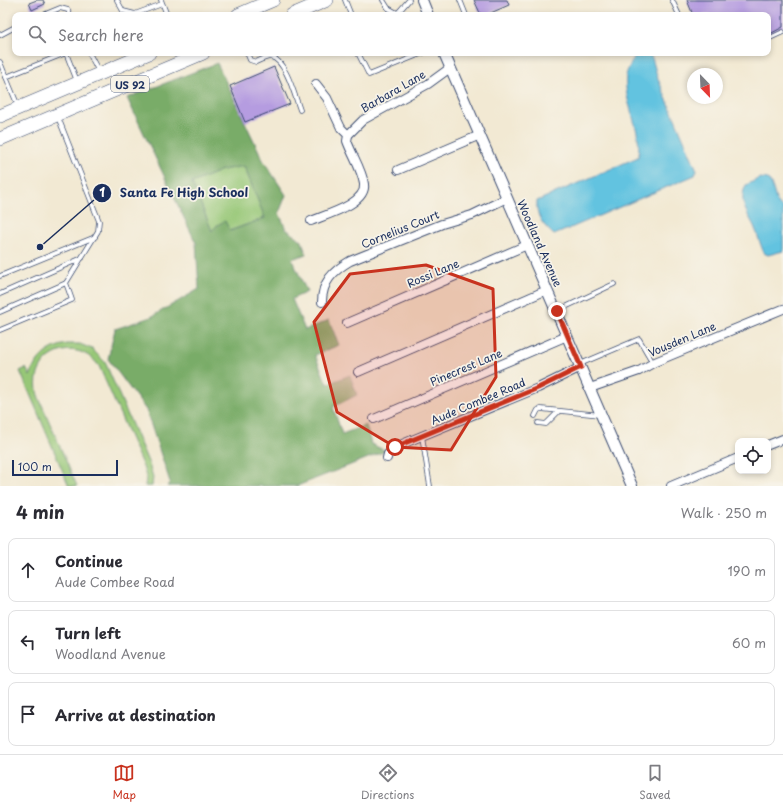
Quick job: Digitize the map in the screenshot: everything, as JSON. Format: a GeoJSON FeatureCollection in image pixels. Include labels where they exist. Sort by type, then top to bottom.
{"type":"FeatureCollection","features":[{"type":"Feature","properties":{"kind":"main road"},"geometry":{"type":"LineString","coordinates":[[245,12],[274,0]]}},
{"type":"Feature","properties":{"kind":"main road"},"geometry":{"type":"LineString","coordinates":[[299,12],[327,0]]}},
{"type":"Feature","properties":{"kind":"main road","name":"US 92"},"geometry":{"type":"LineString","coordinates":[[2,113],[23,107],[142,56]]}},
{"type":"Feature","properties":{"kind":"main road","name":"US 92"},"geometry":{"type":"LineString","coordinates":[[0,139],[196,56]]}},
{"type":"Feature","properties":{"kind":"main road"},"geometry":{"type":"LineString","coordinates":[[23,107],[38,105],[45,107],[57,115],[78,83],[94,93],[114,91]]}},
{"type":"Feature","properties":{"kind":"street"},"geometry":{"type":"LineString","coordinates":[[422,0],[427,12]]}},
{"type":"Feature","properties":{"kind":"street","name":"Woodland Avenue"},"geometry":{"type":"LineString","coordinates":[[445,56],[632,486]]}},
{"type":"Feature","properties":{"kind":"street","name":"Barbara Lane"},"geometry":{"type":"LineString","coordinates":[[348,135],[363,120],[428,84],[450,68]]}},
{"type":"Feature","properties":{"kind":"street"},"geometry":{"type":"LineString","coordinates":[[311,221],[354,202],[363,192],[364,185],[347,141],[348,135],[341,128],[327,98],[316,84]]}},
{"type":"Feature","properties":{"kind":"street"},"geometry":{"type":"LineString","coordinates":[[398,170],[480,135]]}},
{"type":"Feature","properties":{"kind":"street","name":"Cornelius Court"},"geometry":{"type":"LineString","coordinates":[[322,302],[322,295],[326,282],[335,270],[350,261],[442,224],[472,214],[507,198]]}},
{"type":"Feature","properties":{"kind":"street","name":"Rossi Lane"},"geometry":{"type":"LineString","coordinates":[[348,323],[527,245]]}},
{"type":"Feature","properties":{"kind":"street"},"geometry":{"type":"LineString","coordinates":[[358,372],[547,290]]}},
{"type":"Feature","properties":{"kind":"street","name":"Vousden Lane"},"geometry":{"type":"LineString","coordinates":[[590,388],[625,376],[783,309]]}},
{"type":"Feature","properties":{"kind":"street","name":"Pinecrest Lane"},"geometry":{"type":"LineString","coordinates":[[374,419],[567,336]]}},
{"type":"Feature","properties":{"kind":"street","name":"Aude Combee Road"},"geometry":{"type":"LineString","coordinates":[[388,458],[388,454],[395,447],[538,388],[580,366]]}},
{"type":"Feature","properties":{"kind":"street"},"geometry":{"type":"LineString","coordinates":[[771,444],[783,439]]}},
{"type":"Feature","properties":{"kind":"street"},"geometry":{"type":"LineString","coordinates":[[671,486],[735,459]]}},
{"type":"Feature","properties":{"kind":"lane"},"geometry":{"type":"LineString","coordinates":[[117,0],[123,10],[129,12]]}},
{"type":"Feature","properties":{"kind":"lane"},"geometry":{"type":"LineString","coordinates":[[345,0],[350,12]]}},
{"type":"Feature","properties":{"kind":"lane"},"geometry":{"type":"LineString","coordinates":[[384,0],[388,8],[394,12]]}},
{"type":"Feature","properties":{"kind":"lane"},"geometry":{"type":"LineString","coordinates":[[399,12],[409,0]]}},
{"type":"Feature","properties":{"kind":"lane"},"geometry":{"type":"LineString","coordinates":[[460,0],[465,12]]}},
{"type":"Feature","properties":{"kind":"lane"},"geometry":{"type":"LineString","coordinates":[[672,0],[678,12]]}},
{"type":"Feature","properties":{"kind":"lane"},"geometry":{"type":"LineString","coordinates":[[139,12],[161,2],[166,12]]}},
{"type":"Feature","properties":{"kind":"lane"},"geometry":{"type":"LineString","coordinates":[[50,12],[60,8],[68,10],[69,12]]}},
{"type":"Feature","properties":{"kind":"lane"},"geometry":{"type":"LineString","coordinates":[[0,35],[12,29]]}},
{"type":"Feature","properties":{"kind":"lane"},"geometry":{"type":"LineString","coordinates":[[771,38],[783,32]]}},
{"type":"Feature","properties":{"kind":"lane"},"geometry":{"type":"LineString","coordinates":[[6,77],[52,56]]}},
{"type":"Feature","properties":{"kind":"lane"},"geometry":{"type":"LineString","coordinates":[[67,56],[78,83]]}},
{"type":"Feature","properties":{"kind":"lane"},"geometry":{"type":"LineString","coordinates":[[91,56],[100,74]]}},
{"type":"Feature","properties":{"kind":"lane"},"geometry":{"type":"LineString","coordinates":[[248,56],[250,60],[256,62],[268,57],[273,58],[283,66],[300,110]]}},
{"type":"Feature","properties":{"kind":"lane"},"geometry":{"type":"LineString","coordinates":[[360,56],[369,75],[416,56]]}},
{"type":"Feature","properties":{"kind":"lane"},"geometry":{"type":"LineString","coordinates":[[0,62],[6,77],[23,107]]}},
{"type":"Feature","properties":{"kind":"lane"},"geometry":{"type":"LineString","coordinates":[[0,312],[66,283],[83,258],[98,231],[99,221],[57,115]]}},
{"type":"Feature","properties":{"kind":"lane"},"geometry":{"type":"LineString","coordinates":[[0,276],[95,237]]}},
{"type":"Feature","properties":{"kind":"lane"},"geometry":{"type":"LineString","coordinates":[[0,294],[83,258]]}},
{"type":"Feature","properties":{"kind":"lane"},"geometry":{"type":"LineString","coordinates":[[0,330],[72,300],[66,283]]}},
{"type":"Feature","properties":{"kind":"lane"},"geometry":{"type":"LineString","coordinates":[[557,311],[614,284]]}},
{"type":"Feature","properties":{"kind":"lane"},"geometry":{"type":"LineString","coordinates":[[580,366],[639,339],[653,363]]}},
{"type":"Feature","properties":{"kind":"lane"},"geometry":{"type":"LineString","coordinates":[[535,416],[538,410],[541,409],[558,412],[601,415]]}},
{"type":"Feature","properties":{"kind":"lane"},"geometry":{"type":"LineString","coordinates":[[538,423],[546,424],[558,412]]}},
{"type":"Feature","properties":{"kind":"lane"},"geometry":{"type":"LineString","coordinates":[[422,436],[430,486]]}},
{"type":"Feature","properties":{"kind":"highlighted area"},"geometry":{"type":"Polygon","coordinates":[[[426,265],[493,289],[496,377],[451,450],[395,447],[337,412],[314,322],[350,274],[426,265]]]}},
{"type":"Feature","properties":{"kind":"green space"},"geometry":{"type":"Polygon","coordinates":[[[217,63],[263,160],[286,195],[279,213],[286,229],[302,241],[306,254],[292,259],[307,292],[292,299],[305,330],[329,320],[339,345],[315,355],[327,384],[350,375],[357,395],[333,407],[342,434],[366,425],[371,444],[386,451],[297,486],[167,486],[170,482],[146,410],[108,359],[115,329],[151,317],[199,289],[196,243],[127,98],[217,63]],[[244,166],[222,170],[192,183],[212,231],[217,225],[225,221],[230,231],[265,218],[244,166]]]}},
{"type":"Feature","properties":{"kind":"green space"},"geometry":{"type":"Polygon","coordinates":[[[244,166],[265,218],[229,231],[225,222],[212,231],[192,183],[222,170],[244,166]]]}},
{"type":"Feature","properties":{"kind":"green space"},"geometry":{"type":"Polygon","coordinates":[[[80,344],[92,349],[105,362],[149,464],[153,477],[152,486],[145,486],[146,477],[143,467],[99,366],[89,356],[77,351],[65,351],[54,354],[45,361],[39,371],[37,384],[39,398],[77,486],[69,486],[20,371],[26,368],[30,376],[39,359],[44,354],[60,345],[80,344]]]}},
{"type":"Feature","properties":{"kind":"water"},"geometry":{"type":"Polygon","coordinates":[[[635,56],[650,56],[652,58],[658,79],[697,170],[695,175],[554,235],[539,216],[537,211],[537,201],[638,157],[638,136],[627,97],[626,86],[626,76],[630,64],[635,56]]]}},
{"type":"Feature","properties":{"kind":"water"},"geometry":{"type":"Polygon","coordinates":[[[760,178],[768,179],[771,183],[778,203],[783,208],[783,251],[768,255],[764,253],[743,202],[746,185],[760,178]]]}},
{"type":"Feature","properties":{"kind":"building"},"geometry":{"type":"Polygon","coordinates":[[[37,0],[43,0],[45,4],[32,10],[29,3],[37,0]]]}},
{"type":"Feature","properties":{"kind":"building"},"geometry":{"type":"Polygon","coordinates":[[[474,0],[507,0],[509,5],[493,12],[480,12],[474,0]]]}},
{"type":"Feature","properties":{"kind":"building"},"geometry":{"type":"Polygon","coordinates":[[[687,0],[783,0],[783,27],[771,33],[771,12],[692,12],[687,0]]]}},
{"type":"Feature","properties":{"kind":"building"},"geometry":{"type":"Polygon","coordinates":[[[274,67],[290,104],[245,122],[230,86],[274,67]]]}},
{"type":"Feature","properties":{"kind":"place","name":"Santa Fe High School"},"geometry":{"type":"Point","coordinates":[40,247]}},
{"type":"Feature","properties":{"kind":"route"},"geometry":{"type":"LineString","coordinates":[[395,447],[538,388],[581,367],[557,311]]}}]}
